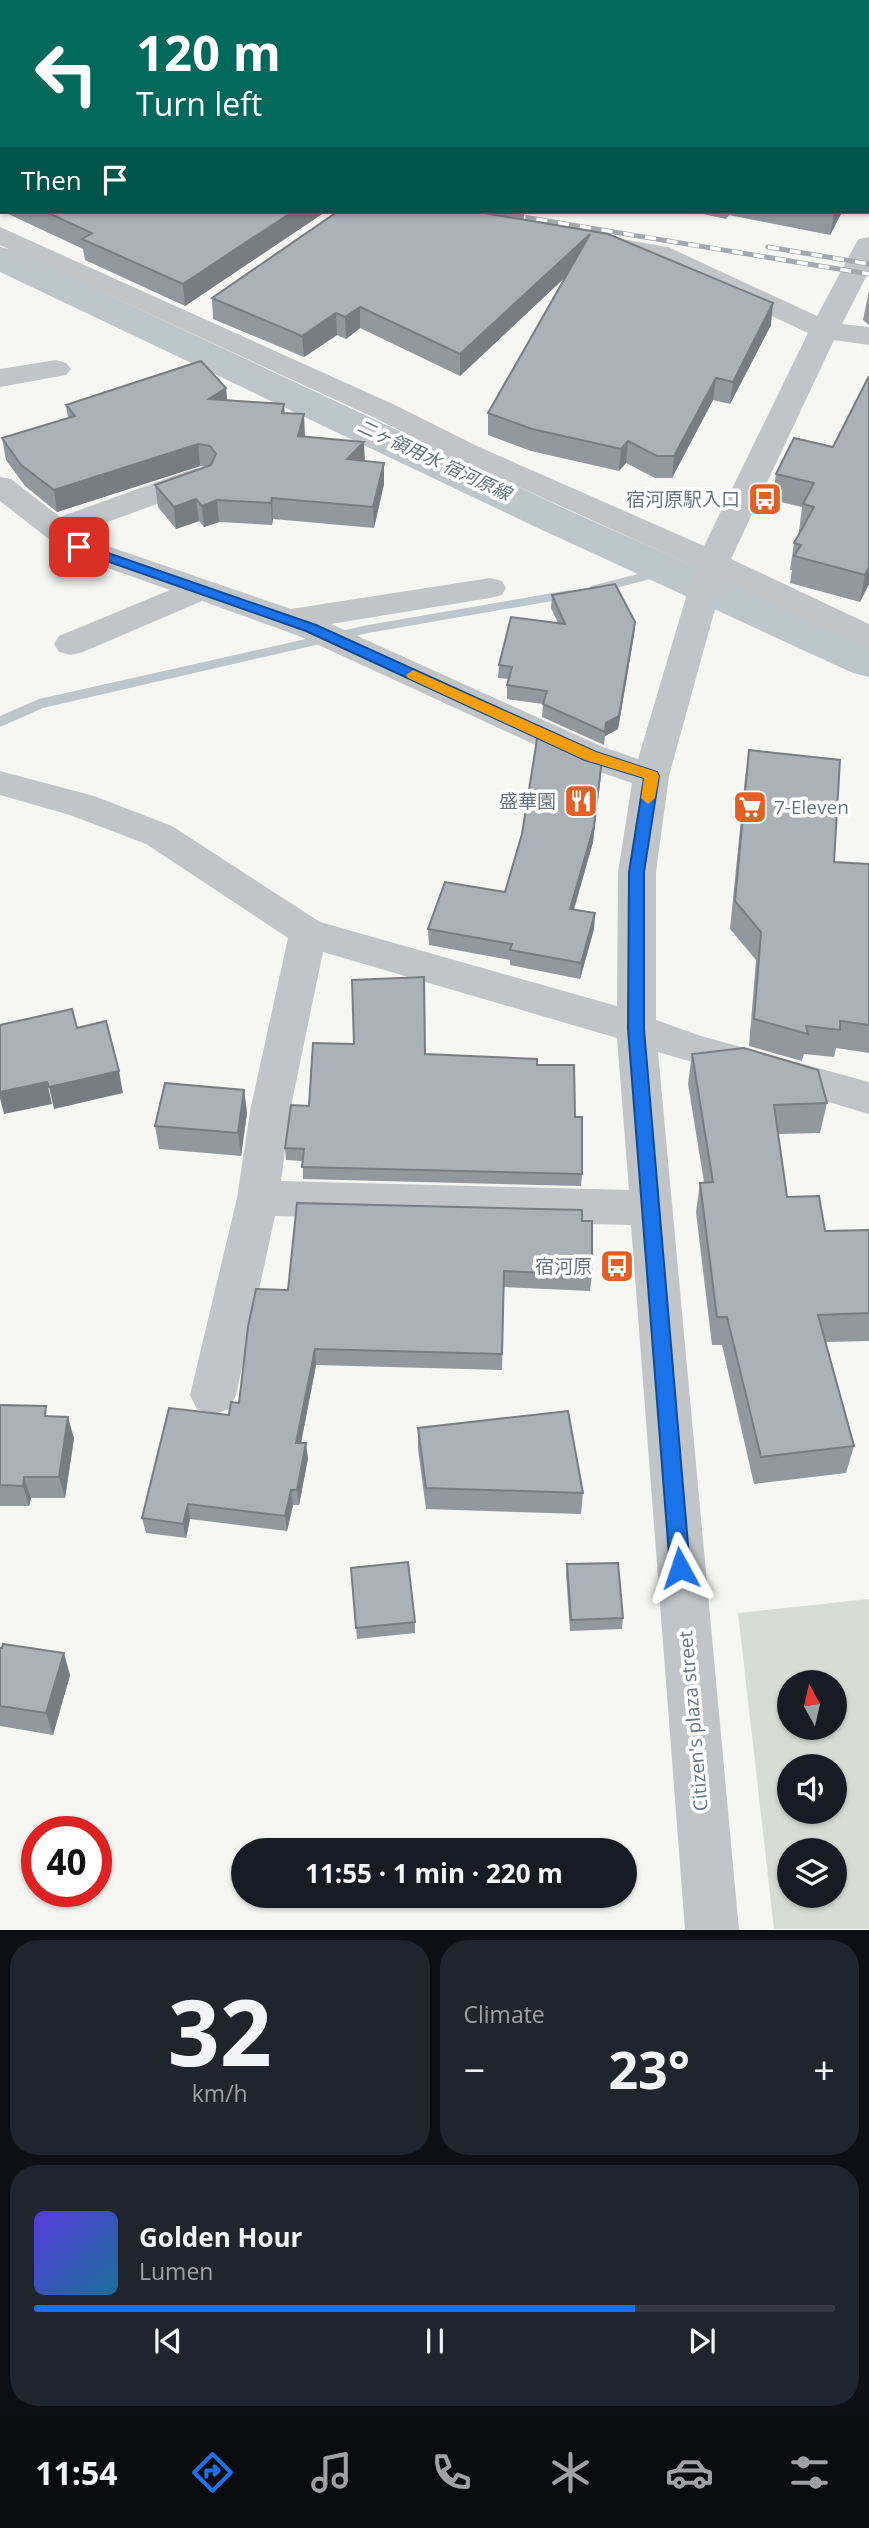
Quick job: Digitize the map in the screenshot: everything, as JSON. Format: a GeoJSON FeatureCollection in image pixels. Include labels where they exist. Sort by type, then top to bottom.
{"type":"FeatureCollection","features":[{"type":"Feature","properties":{"kind":"street"},"geometry":{"type":"LineString","coordinates":[[0,235],[198,313],[466,452],[582,503],[707,578],[869,637]]}},
{"type":"Feature","properties":{"kind":"street"},"geometry":{"type":"LineString","coordinates":[[576,239],[658,253],[824,330],[869,336]]}},
{"type":"Feature","properties":{"kind":"street","name":"Citizen's plaza street"},"geometry":{"type":"LineString","coordinates":[[712,1930],[636,1029],[637,872],[652,776],[707,578],[824,330],[869,245]]}},
{"type":"Feature","properties":{"kind":"street"},"geometry":{"type":"LineString","coordinates":[[0,378],[56,369]]}},
{"type":"Feature","properties":{"kind":"street"},"geometry":{"type":"LineString","coordinates":[[58,529],[201,477]]}},
{"type":"Feature","properties":{"kind":"street"},"geometry":{"type":"LineString","coordinates":[[2,490],[79,547],[313,630],[591,756],[652,776]]}},
{"type":"Feature","properties":{"kind":"street"},"geometry":{"type":"LineString","coordinates":[[313,630],[491,588]]}},
{"type":"Feature","properties":{"kind":"street"},"geometry":{"type":"LineString","coordinates":[[71,644],[200,590]]}},
{"type":"Feature","properties":{"kind":"street"},"geometry":{"type":"LineString","coordinates":[[1,785],[81,805],[159,835],[309,933],[598,1015],[696,1051],[869,1098]]}},
{"type":"Feature","properties":{"kind":"street"},"geometry":{"type":"LineString","coordinates":[[213,1395],[258,1198],[270,1111],[309,933]]}},
{"type":"Feature","properties":{"kind":"street"},"geometry":{"type":"LineString","coordinates":[[258,1198],[612,1209],[649,1206]]}},
{"type":"Feature","properties":{"kind":"shaded area"},"geometry":{"type":"Polygon","coordinates":[[[869,1599],[869,1929],[774,1929],[738,1613],[869,1599]]]}},
{"type":"Feature","properties":{"kind":"building"},"geometry":{"type":"Polygon","coordinates":[[[50,214],[289,214],[183,284],[82,239],[92,233],[50,214]]]}},
{"type":"Feature","properties":{"kind":"building"},"geometry":{"type":"Polygon","coordinates":[[[334,214],[490,214],[608,234],[773,303],[733,382],[716,378],[674,456],[657,456],[628,441],[621,449],[532,429],[488,413],[590,234],[460,354],[360,307],[345,317],[336,313],[302,336],[212,298],[334,214]]]}},
{"type":"Feature","properties":{"kind":"building"},"geometry":{"type":"Polygon","coordinates":[[[201,361],[226,388],[209,399],[284,404],[282,413],[304,414],[298,436],[364,442],[347,459],[384,463],[373,507],[272,498],[271,503],[217,500],[202,506],[196,499],[174,507],[155,485],[211,465],[216,454],[210,446],[198,444],[54,490],[21,465],[2,438],[75,416],[66,405],[201,361]]]}},
{"type":"Feature","properties":{"kind":"building"},"geometry":{"type":"Polygon","coordinates":[[[869,376],[869,567],[865,575],[794,556],[801,545],[794,543],[814,507],[803,504],[814,483],[776,474],[794,438],[833,447],[869,376]]]}},
{"type":"Feature","properties":{"kind":"building"},"geometry":{"type":"Polygon","coordinates":[[[615,584],[635,622],[619,716],[606,723],[605,732],[543,704],[547,691],[507,685],[512,667],[499,665],[511,617],[565,624],[552,595],[615,584]]]}},
{"type":"Feature","properties":{"kind":"building"},"geometry":{"type":"Polygon","coordinates":[[[538,733],[602,759],[594,826],[570,909],[595,913],[581,963],[510,950],[512,944],[428,929],[445,882],[505,892],[522,834],[538,733]]]}},
{"type":"Feature","properties":{"kind":"building"},"geometry":{"type":"Polygon","coordinates":[[[749,750],[840,760],[834,862],[869,864],[869,1025],[840,1021],[840,1030],[806,1026],[808,1034],[754,1019],[761,932],[735,901],[749,750]]]}},
{"type":"Feature","properties":{"kind":"building"},"geometry":{"type":"Polygon","coordinates":[[[424,977],[425,1054],[537,1059],[537,1065],[574,1065],[575,1117],[582,1117],[582,1174],[302,1167],[304,1149],[285,1148],[291,1105],[309,1106],[313,1043],[354,1044],[352,980],[424,977]]]}},
{"type":"Feature","properties":{"kind":"building"},"geometry":{"type":"Polygon","coordinates":[[[72,1009],[77,1028],[106,1021],[119,1071],[49,1087],[47,1082],[0,1092],[0,1025],[72,1009]]]}},
{"type":"Feature","properties":{"kind":"building"},"geometry":{"type":"Polygon","coordinates":[[[744,1048],[818,1070],[827,1103],[774,1105],[787,1197],[819,1196],[825,1231],[869,1230],[869,1313],[818,1315],[854,1446],[761,1457],[727,1317],[717,1317],[700,1183],[713,1182],[692,1054],[744,1048]]]}},
{"type":"Feature","properties":{"kind":"building"},"geometry":{"type":"Polygon","coordinates":[[[165,1083],[244,1090],[238,1133],[155,1126],[165,1083]]]}},
{"type":"Feature","properties":{"kind":"building"},"geometry":{"type":"Polygon","coordinates":[[[297,1203],[582,1210],[582,1221],[592,1221],[592,1275],[504,1271],[502,1354],[315,1349],[296,1443],[306,1443],[297,1490],[291,1490],[285,1516],[188,1504],[183,1524],[142,1518],[169,1408],[229,1415],[231,1402],[239,1403],[248,1327],[256,1289],[288,1290],[297,1203]]]}},
{"type":"Feature","properties":{"kind":"building"},"geometry":{"type":"Polygon","coordinates":[[[0,1405],[46,1406],[45,1416],[68,1417],[59,1477],[24,1477],[23,1486],[0,1485],[0,1405]]]}},
{"type":"Feature","properties":{"kind":"building"},"geometry":{"type":"Polygon","coordinates":[[[568,1411],[583,1493],[426,1488],[418,1428],[568,1411]]]}},
{"type":"Feature","properties":{"kind":"building"},"geometry":{"type":"Polygon","coordinates":[[[408,1562],[415,1622],[356,1628],[351,1568],[408,1562]]]}},
{"type":"Feature","properties":{"kind":"building"},"geometry":{"type":"Polygon","coordinates":[[[618,1563],[623,1618],[571,1620],[567,1564],[618,1563]]]}},
{"type":"Feature","properties":{"kind":"building"},"geometry":{"type":"Polygon","coordinates":[[[3,1644],[64,1653],[46,1713],[0,1706],[0,1648],[3,1644]]]}},
{"type":"Feature","properties":{"kind":"waterway","name":"二ヶ領用水 宿河原線"},"geometry":{"type":"LineString","coordinates":[[0,258],[555,520],[869,662]]}},
{"type":"Feature","properties":{"kind":"waterway"},"geometry":{"type":"LineString","coordinates":[[596,589],[665,571]]}},
{"type":"Feature","properties":{"kind":"waterway"},"geometry":{"type":"LineString","coordinates":[[0,722],[39,704],[368,629],[570,594]]}},
{"type":"Feature","properties":{"kind":"railway"},"geometry":{"type":"LineString","coordinates":[[505,214],[869,274]]}},
{"type":"Feature","properties":{"kind":"railway"},"geometry":{"type":"LineString","coordinates":[[768,247],[869,264]]}},
{"type":"Feature","properties":{"kind":"slow traffic"},"geometry":{"type":"LineString","coordinates":[[413,675],[591,756],[652,776],[648,798]]}},
{"type":"Feature","properties":{"kind":"place","name":"宿河原駅入口"},"geometry":{"type":"Point","coordinates":[765,499]}},
{"type":"Feature","properties":{"kind":"place","name":"盛華園"},"geometry":{"type":"Point","coordinates":[581,801]}},
{"type":"Feature","properties":{"kind":"place","name":"7-Eleven"},"geometry":{"type":"Point","coordinates":[750,807]}},
{"type":"Feature","properties":{"kind":"place","name":"宿河原"},"geometry":{"type":"Point","coordinates":[617,1266]}},
{"type":"Feature","properties":{"kind":"route"},"geometry":{"type":"LineString","coordinates":[[79,547],[311,628],[591,756],[652,776],[637,872],[636,1029],[680,1568]]}}]}
